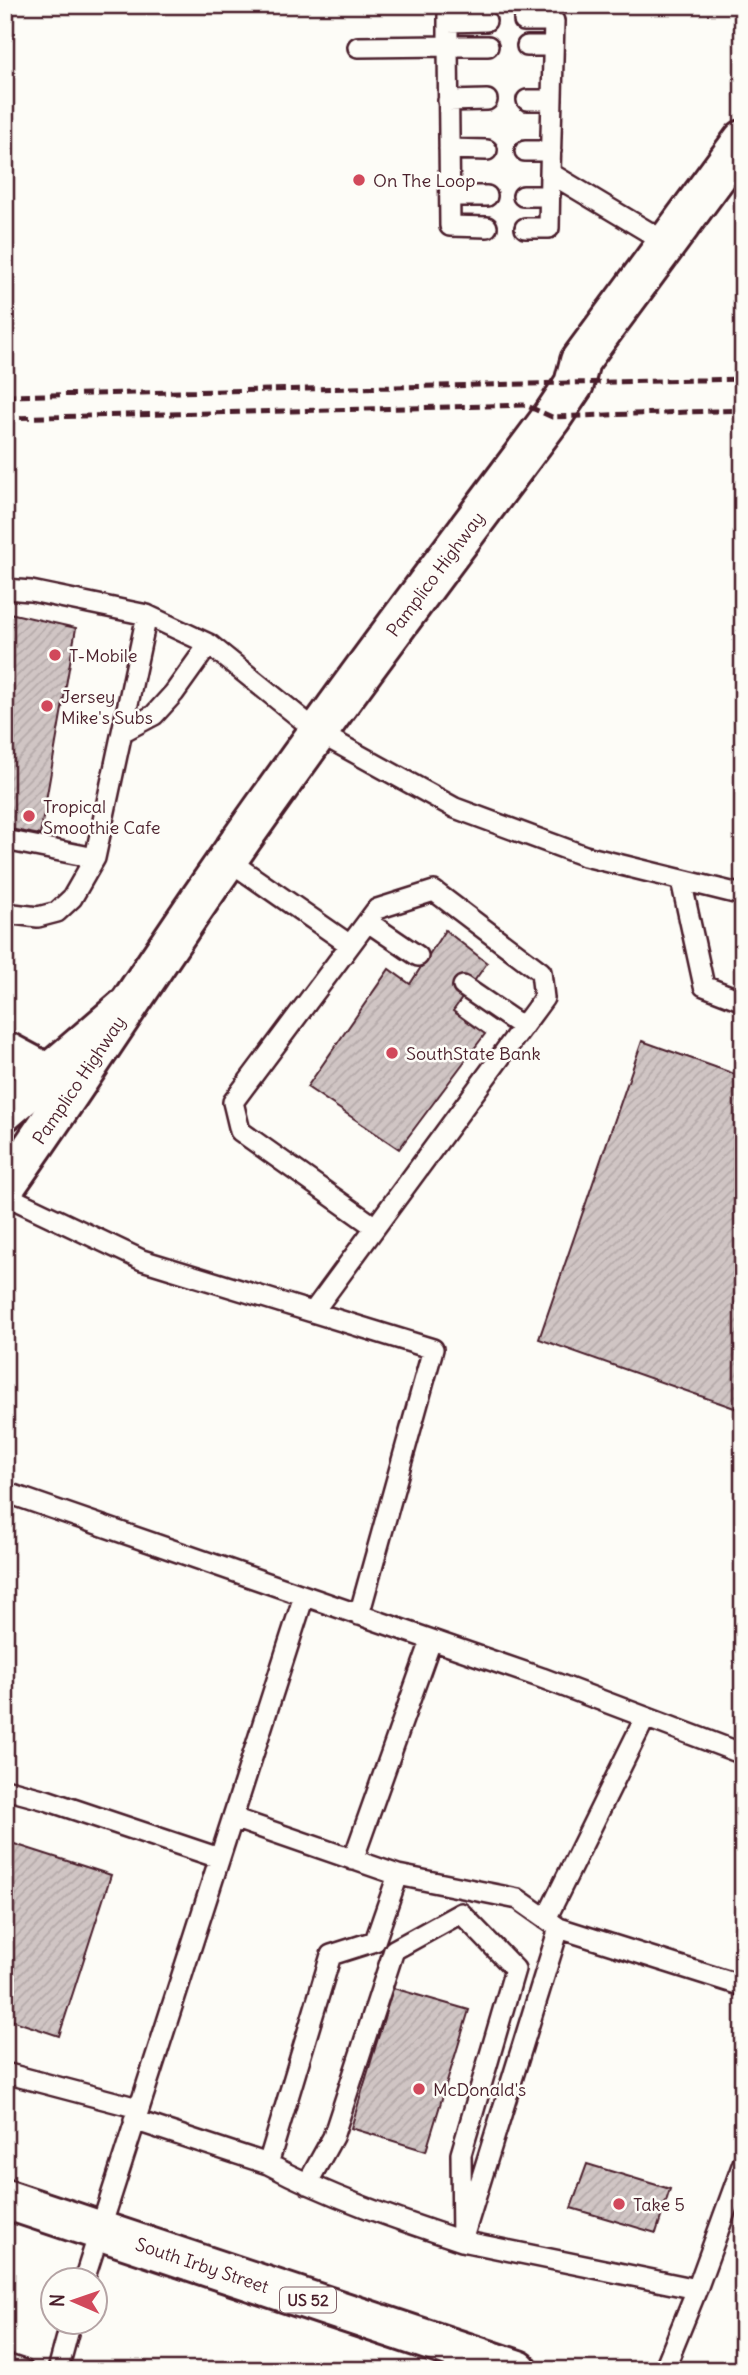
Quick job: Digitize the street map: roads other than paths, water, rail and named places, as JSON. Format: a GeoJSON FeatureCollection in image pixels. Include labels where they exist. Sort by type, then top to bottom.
{"type":"FeatureCollection","features":[{"type":"Feature","properties":{"kind":"main road","name":"Pamplico Highway"},"geometry":{"type":"LineString","coordinates":[[5,1187],[228,860],[552,417],[574,384],[580,360],[743,140]]}},
{"type":"Feature","properties":{"kind":"main road","name":"Pamplico Highway"},"geometry":{"type":"LineString","coordinates":[[5,1111],[126,1007]]}},
{"type":"Feature","properties":{"kind":"main road"},"geometry":{"type":"LineString","coordinates":[[5,1051],[50,1075]]}},
{"type":"Feature","properties":{"kind":"main road","name":"South Irby Street"},"geometry":{"type":"LineString","coordinates":[[5,2199],[518,2370]]}},
{"type":"Feature","properties":{"kind":"lane"},"geometry":{"type":"LineString","coordinates":[[486,21],[448,13],[450,226],[487,227]]}},
{"type":"Feature","properties":{"kind":"lane"},"geometry":{"type":"LineString","coordinates":[[524,21],[554,21],[549,228],[525,228]]}},
{"type":"Feature","properties":{"kind":"lane"},"geometry":{"type":"LineString","coordinates":[[358,47],[488,46]]}},
{"type":"Feature","properties":{"kind":"lane"},"geometry":{"type":"LineString","coordinates":[[527,46],[553,46]]}},
{"type":"Feature","properties":{"kind":"lane"},"geometry":{"type":"LineString","coordinates":[[448,101],[487,100]]}},
{"type":"Feature","properties":{"kind":"lane"},"geometry":{"type":"LineString","coordinates":[[527,100],[552,100]]}},
{"type":"Feature","properties":{"kind":"lane"},"geometry":{"type":"LineString","coordinates":[[449,149],[487,150]]}},
{"type":"Feature","properties":{"kind":"lane"},"geometry":{"type":"LineString","coordinates":[[525,151],[551,151]]}},
{"type":"Feature","properties":{"kind":"lane"},"geometry":{"type":"LineString","coordinates":[[550,173],[667,243]]}},
{"type":"Feature","properties":{"kind":"lane"},"geometry":{"type":"LineString","coordinates":[[523,195],[550,196]]}},
{"type":"Feature","properties":{"kind":"lane"},"geometry":{"type":"LineString","coordinates":[[450,196],[487,196]]}},
{"type":"Feature","properties":{"kind":"lane"},"geometry":{"type":"LineString","coordinates":[[5,589],[31,591],[147,615],[209,644],[319,733],[455,808],[585,856],[743,895]]}},
{"type":"Feature","properties":{"kind":"lane"},"geometry":{"type":"LineString","coordinates":[[5,913],[38,917],[57,912],[72,898],[95,858],[147,615]]}},
{"type":"Feature","properties":{"kind":"lane"},"geometry":{"type":"LineString","coordinates":[[122,732],[154,715],[174,693],[209,644]]}},
{"type":"Feature","properties":{"kind":"lane"},"geometry":{"type":"LineString","coordinates":[[5,840],[95,858]]}},
{"type":"Feature","properties":{"kind":"lane"},"geometry":{"type":"LineString","coordinates":[[228,860],[350,945]]}},
{"type":"Feature","properties":{"kind":"lane"},"geometry":{"type":"LineString","coordinates":[[681,880],[704,986],[743,1001]]}},
{"type":"Feature","properties":{"kind":"lane"},"geometry":{"type":"LineString","coordinates":[[313,1312],[544,998],[541,972],[434,891],[377,909],[233,1102],[240,1131],[375,1227]]}},
{"type":"Feature","properties":{"kind":"lane"},"geometry":{"type":"LineString","coordinates":[[368,922],[418,956]]}},
{"type":"Feature","properties":{"kind":"lane"},"geometry":{"type":"LineString","coordinates":[[463,986],[523,1027]]}},
{"type":"Feature","properties":{"kind":"lane"},"geometry":{"type":"LineString","coordinates":[[5,1195],[142,1260],[433,1349],[359,1615]]}},
{"type":"Feature","properties":{"kind":"lane"},"geometry":{"type":"LineString","coordinates":[[5,1492],[542,1678],[743,1754]]}},
{"type":"Feature","properties":{"kind":"lane"},"geometry":{"type":"LineString","coordinates":[[88,2266],[304,1597]]}},
{"type":"Feature","properties":{"kind":"lane"},"geometry":{"type":"LineString","coordinates":[[353,1860],[431,1641]]}},
{"type":"Feature","properties":{"kind":"lane"},"geometry":{"type":"LineString","coordinates":[[462,2241],[553,1923],[645,1718]]}},
{"type":"Feature","properties":{"kind":"lane"},"geometry":{"type":"LineString","coordinates":[[5,1789],[46,1800],[219,1858]]}},
{"type":"Feature","properties":{"kind":"lane"},"geometry":{"type":"LineString","coordinates":[[233,1818],[398,1875],[518,1899],[553,1923],[743,1986]]}},
{"type":"Feature","properties":{"kind":"lane"},"geometry":{"type":"LineString","coordinates":[[268,2164],[331,1955],[375,1941],[398,1875]]}},
{"type":"Feature","properties":{"kind":"lane"},"geometry":{"type":"LineString","coordinates":[[307,2184],[332,2137],[394,1950],[461,1913],[515,1969],[461,2154],[462,2241]]}},
{"type":"Feature","properties":{"kind":"lane"},"geometry":{"type":"LineString","coordinates":[[5,2073],[136,2114],[268,2164],[307,2184],[373,2211],[462,2241],[697,2289]]}},
{"type":"Feature","properties":{"kind":"lane"},"geometry":{"type":"LineString","coordinates":[[664,2370],[743,2163]]}},
{"type":"Feature","properties":{"kind":"lane"},"geometry":{"type":"LineString","coordinates":[[58,2370],[67,2336]]}},
{"type":"Feature","properties":{"kind":"lane"},"geometry":{"type":"LineString","coordinates":[[5,2364],[23,2370]]}},
{"type":"Feature","properties":{"kind":"railway"},"geometry":{"type":"LineString","coordinates":[[5,396],[743,379]]}},
{"type":"Feature","properties":{"kind":"railway"},"geometry":{"type":"LineString","coordinates":[[5,418],[525,405],[552,417],[743,410]]}},
{"type":"Feature","properties":{"kind":"place","name":"On The Loop"},"geometry":{"type":"Point","coordinates":[359,180]}},
{"type":"Feature","properties":{"kind":"place","name":"T-Mobile"},"geometry":{"type":"Point","coordinates":[55,655]}},
{"type":"Feature","properties":{"kind":"place","name":"Jersey Mike's Subs"},"geometry":{"type":"Point","coordinates":[47,706]}},
{"type":"Feature","properties":{"kind":"place","name":"Tropical Smoothie Cafe"},"geometry":{"type":"Point","coordinates":[29,816]}},
{"type":"Feature","properties":{"kind":"place","name":"SouthState Bank"},"geometry":{"type":"Point","coordinates":[392,1053]}},
{"type":"Feature","properties":{"kind":"place","name":"McDonald's"},"geometry":{"type":"Point","coordinates":[419,2089]}},
{"type":"Feature","properties":{"kind":"place","name":"Take 5"},"geometry":{"type":"Point","coordinates":[619,2204]}}]}
